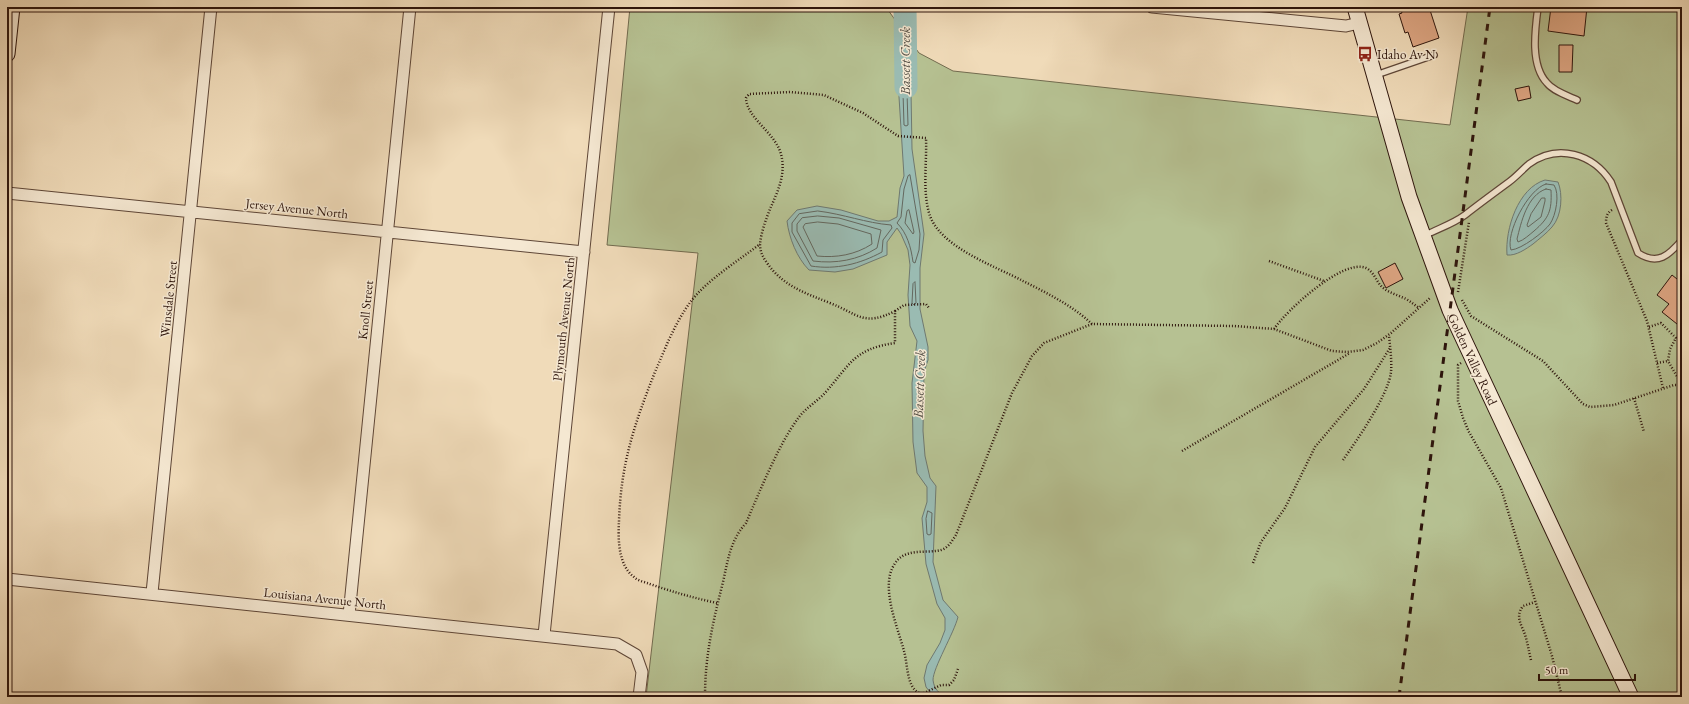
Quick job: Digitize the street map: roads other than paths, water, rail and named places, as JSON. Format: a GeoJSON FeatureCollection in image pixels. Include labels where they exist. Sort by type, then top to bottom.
{"type":"FeatureCollection","features":[{"type":"Feature","properties":{"kind":"street"},"geometry":{"type":"LineString","coordinates":[[7,54],[12,7]]}},
{"type":"Feature","properties":{"kind":"street","name":"Winsdale Street"},"geometry":{"type":"LineString","coordinates":[[152,593],[211,7]]}},
{"type":"Feature","properties":{"kind":"street","name":"Knoll Street"},"geometry":{"type":"LineString","coordinates":[[349,615],[410,7]]}},
{"type":"Feature","properties":{"kind":"street","name":"Plymouth Avenue North"},"geometry":{"type":"LineString","coordinates":[[544,635],[609,7]]}},
{"type":"Feature","properties":{"kind":"street"},"geometry":{"type":"LineString","coordinates":[[1152,7],[1346,26],[1359,23]]}},
{"type":"Feature","properties":{"kind":"street","name":"Golden Valley Road"},"geometry":{"type":"LineString","coordinates":[[1355,7],[1422,237],[1450,310],[1631,697]]}},
{"type":"Feature","properties":{"kind":"street","name":"Jersey Avenue North"},"geometry":{"type":"LineString","coordinates":[[7,193],[584,252]]}},
{"type":"Feature","properties":{"kind":"street","name":"Louisiana Avenue North"},"geometry":{"type":"LineString","coordinates":[[7,579],[152,593],[617,644],[636,655],[642,672],[639,697]]}},
{"type":"Feature","properties":{"kind":"lane"},"geometry":{"type":"LineString","coordinates":[[1538,7],[1536,23],[1537,65],[1547,84],[1577,100]]}},
{"type":"Feature","properties":{"kind":"lane"},"geometry":{"type":"LineString","coordinates":[[1375,76],[1434,55]]}},
{"type":"Feature","properties":{"kind":"lane"},"geometry":{"type":"LineString","coordinates":[[1422,237],[1462,217],[1530,164],[1545,156],[1568,154],[1592,161],[1606,173],[1611,182],[1619,207],[1638,252],[1645,257],[1655,259],[1665,257],[1681,243]]}},
{"type":"Feature","properties":{"kind":"water"},"geometry":{"type":"Polygon","coordinates":[[[902,55],[916,59],[911,91],[912,149],[924,234],[920,268],[920,309],[928,347],[928,360],[924,372],[923,431],[925,456],[930,478],[936,486],[933,562],[943,600],[958,617],[936,667],[933,680],[934,686],[945,697],[934,697],[926,687],[924,678],[927,665],[940,643],[945,630],[945,618],[937,604],[926,564],[922,518],[927,502],[927,487],[917,473],[913,442],[912,383],[917,341],[910,326],[908,295],[910,265],[908,250],[897,228],[887,242],[887,255],[853,269],[835,272],[809,270],[801,260],[794,247],[787,221],[797,210],[817,206],[841,210],[878,221],[889,221],[897,217],[900,188],[904,176],[899,97],[902,55]]]}},
{"type":"Feature","properties":{"kind":"water"},"geometry":{"type":"Polygon","coordinates":[[[1545,180],[1558,182],[1560,187],[1561,205],[1558,217],[1552,227],[1533,244],[1517,253],[1507,255],[1508,233],[1515,211],[1527,191],[1536,184],[1545,180]]]}},
{"type":"Feature","properties":{"kind":"waterway","name":"Bassett Creek"},"geometry":{"type":"LineString","coordinates":[[905,7],[906,87]]}},
{"type":"Feature","properties":{"kind":"railway"},"geometry":{"type":"LineString","coordinates":[[1399,697],[1490,7]]}},
{"type":"Feature","properties":{"kind":"place","name":"Idaho Av N"},"geometry":{"type":"Point","coordinates":[1365,54]}}]}
